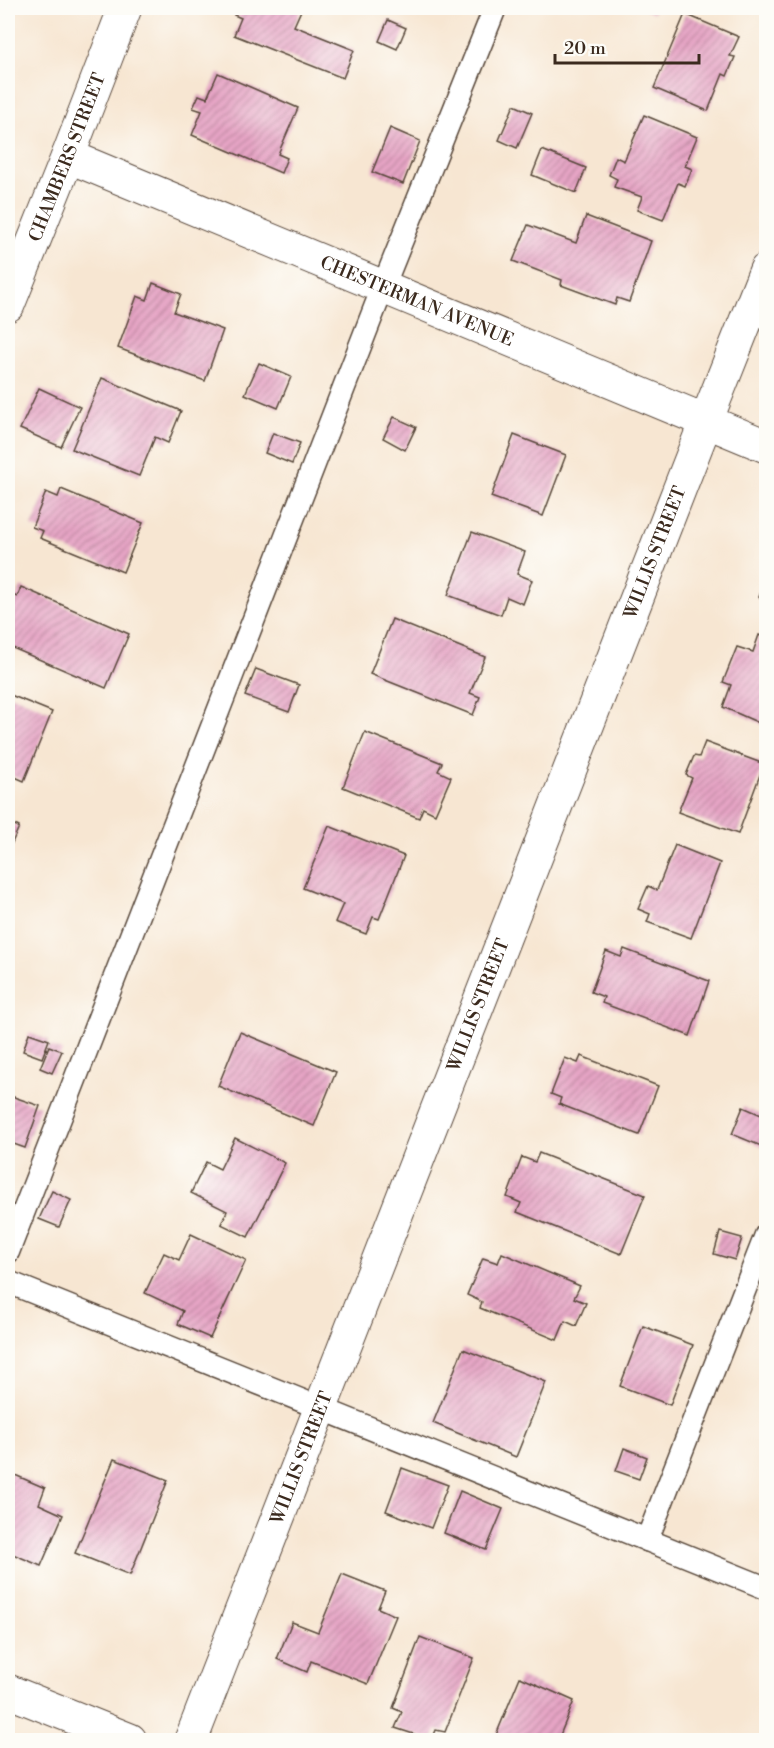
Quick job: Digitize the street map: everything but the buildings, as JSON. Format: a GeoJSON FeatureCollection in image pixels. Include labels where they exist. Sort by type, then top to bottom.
{"type":"FeatureCollection","features":[{"type":"Feature","properties":{"kind":"street","name":"CHAMBERS STREET"},"geometry":{"type":"LineString","coordinates":[[8,305],[125,8]]}},
{"type":"Feature","properties":{"kind":"street","name":"CHESTERMAN AVENUE"},"geometry":{"type":"LineString","coordinates":[[68,156],[766,446]]}},
{"type":"Feature","properties":{"kind":"street","name":"WILLIS STREET"},"geometry":{"type":"LineString","coordinates":[[191,1740],[766,270]]}},
{"type":"Feature","properties":{"kind":"street"},"geometry":{"type":"LineString","coordinates":[[8,1691],[130,1740]]}},
{"type":"Feature","properties":{"kind":"lane"},"geometry":{"type":"LineString","coordinates":[[8,1252],[383,287],[495,8]]}},
{"type":"Feature","properties":{"kind":"lane"},"geometry":{"type":"LineString","coordinates":[[647,1540],[766,1235]]}},
{"type":"Feature","properties":{"kind":"lane"},"geometry":{"type":"LineString","coordinates":[[8,1282],[766,1588]]}}]}
